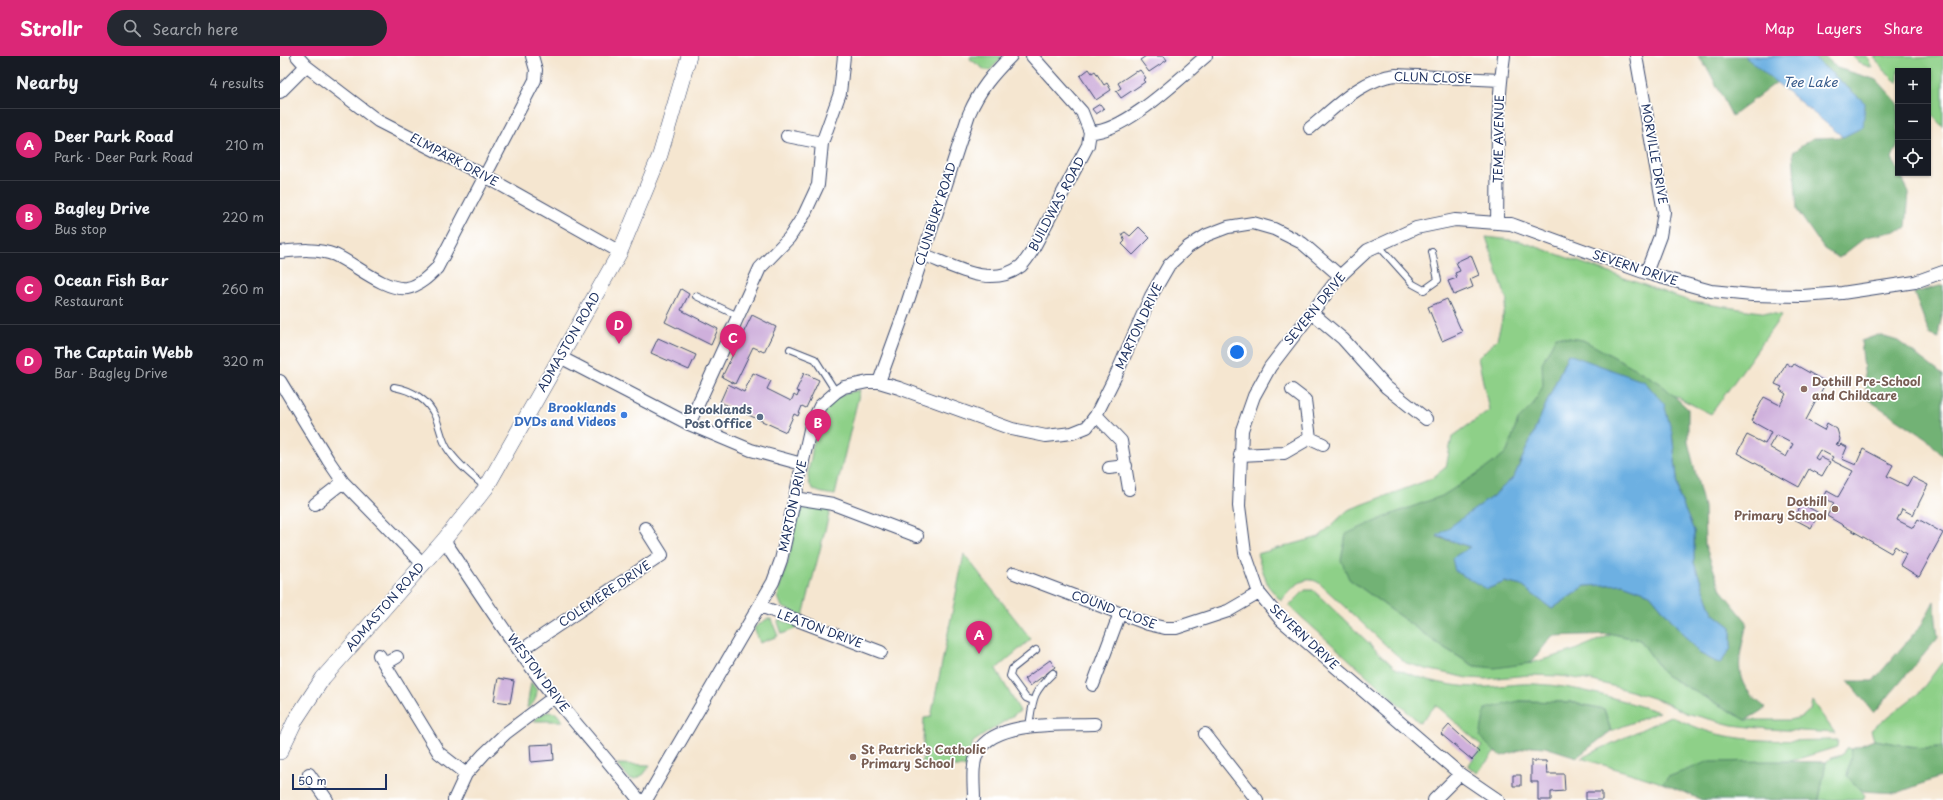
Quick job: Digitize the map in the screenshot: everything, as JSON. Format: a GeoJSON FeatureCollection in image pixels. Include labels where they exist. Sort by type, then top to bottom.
{"type":"FeatureCollection","features":[{"type":"Feature","properties":{"kind":"street","name":"ELMPARK DRIVE"},"geometry":{"type":"LineString","coordinates":[[296,56],[306,66],[378,121],[486,176],[620,252]]}},
{"type":"Feature","properties":{"kind":"street"},"geometry":{"type":"LineString","coordinates":[[280,252],[307,249],[322,251],[335,255],[392,286],[407,288],[424,280],[437,268],[535,80],[536,70],[532,56]]}},
{"type":"Feature","properties":{"kind":"street","name":"ADMASTON ROAD"},"geometry":{"type":"LineString","coordinates":[[280,752],[296,719],[323,678],[444,540],[486,488],[620,252],[660,155],[689,56]]}},
{"type":"Feature","properties":{"kind":"street"},"geometry":{"type":"LineString","coordinates":[[689,424],[760,268],[789,238],[804,214],[818,185],[822,143],[840,93],[844,56]]}},
{"type":"Feature","properties":{"kind":"street","name":"CLUNBURY ROAD"},"geometry":{"type":"LineString","coordinates":[[879,382],[904,313],[922,254],[978,94],[986,81],[1011,56]]}},
{"type":"Feature","properties":{"kind":"street"},"geometry":{"type":"LineString","coordinates":[[1032,56],[1082,112],[1090,132],[1097,132],[1132,117],[1206,56]]}},
{"type":"Feature","properties":{"kind":"street","name":"TEME AVENUE"},"geometry":{"type":"LineString","coordinates":[[1497,223],[1500,80],[1504,56]]}},
{"type":"Feature","properties":{"kind":"street","name":"MORVILLE DRIVE"},"geometry":{"type":"LineString","coordinates":[[1636,56],[1664,212],[1660,236],[1646,273]]}},
{"type":"Feature","properties":{"kind":"street"},"geometry":{"type":"LineString","coordinates":[[280,92],[306,66]]}},
{"type":"Feature","properties":{"kind":"street","name":"CLUN CLOSE"},"geometry":{"type":"LineString","coordinates":[[1310,128],[1349,95],[1369,82],[1381,77],[1396,75],[1500,80]]}},
{"type":"Feature","properties":{"kind":"street","name":"BUILDWAS ROAD"},"geometry":{"type":"LineString","coordinates":[[922,254],[977,275],[992,277],[1005,274],[1020,266],[1032,251],[1088,146],[1090,132]]}},
{"type":"Feature","properties":{"kind":"street"},"geometry":{"type":"LineString","coordinates":[[788,136],[822,143]]}},
{"type":"Feature","properties":{"kind":"street","name":"SEVERN DRIVE"},"geometry":{"type":"LineString","coordinates":[[1498,800],[1460,774],[1281,620],[1260,593],[1251,573],[1244,545],[1239,506],[1242,430],[1254,396],[1270,367],[1340,276],[1368,250],[1378,245],[1416,228],[1455,220],[1511,224],[1646,273],[1711,291],[1752,295],[1803,296],[1885,287],[1915,282],[1943,272]]}},
{"type":"Feature","properties":{"kind":"street","name":"MARTON DRIVE"},"geometry":{"type":"LineString","coordinates":[[646,800],[773,582],[781,560],[811,425],[820,406],[836,392],[854,384],[879,382],[1012,429],[1046,436],[1072,432],[1087,427],[1096,415],[1116,375],[1151,296],[1169,265],[1188,247],[1207,235],[1228,227],[1253,224],[1274,229],[1302,243],[1340,276]]}},
{"type":"Feature","properties":{"kind":"street"},"geometry":{"type":"LineString","coordinates":[[1311,312],[1343,339],[1386,387],[1426,419]]}},
{"type":"Feature","properties":{"kind":"street"},"geometry":{"type":"LineString","coordinates":[[560,357],[689,424],[751,450],[802,464]]}},
{"type":"Feature","properties":{"kind":"street"},"geometry":{"type":"LineString","coordinates":[[280,381],[343,482],[423,564]]}},
{"type":"Feature","properties":{"kind":"street"},"geometry":{"type":"LineString","coordinates":[[1292,390],[1305,400],[1310,438]]}},
{"type":"Feature","properties":{"kind":"street"},"geometry":{"type":"LineString","coordinates":[[1096,415],[1121,442],[1129,489]]}},
{"type":"Feature","properties":{"kind":"street"},"geometry":{"type":"LineString","coordinates":[[1240,455],[1284,453],[1310,438]]}},
{"type":"Feature","properties":{"kind":"street"},"geometry":{"type":"LineString","coordinates":[[1310,438],[1323,444]]}},
{"type":"Feature","properties":{"kind":"street"},"geometry":{"type":"LineString","coordinates":[[1109,468],[1126,466]]}},
{"type":"Feature","properties":{"kind":"street"},"geometry":{"type":"LineString","coordinates":[[315,504],[343,482]]}},
{"type":"Feature","properties":{"kind":"street"},"geometry":{"type":"LineString","coordinates":[[795,498],[834,504],[917,536]]}},
{"type":"Feature","properties":{"kind":"street","name":"COLEMERE DRIVE"},"geometry":{"type":"LineString","coordinates":[[520,651],[662,555],[645,528]]}},
{"type":"Feature","properties":{"kind":"street","name":"WESTON DRIVE"},"geometry":{"type":"LineString","coordinates":[[444,540],[520,651],[554,697],[600,750],[639,800]]}},
{"type":"Feature","properties":{"kind":"street","name":"COUND CLOSE"},"geometry":{"type":"LineString","coordinates":[[1014,573],[1159,627],[1176,628],[1228,611],[1260,593]]}},
{"type":"Feature","properties":{"kind":"street","name":"LEATON DRIVE"},"geometry":{"type":"LineString","coordinates":[[760,606],[881,652]]}},
{"type":"Feature","properties":{"kind":"street"},"geometry":{"type":"LineString","coordinates":[[1093,685],[1120,613]]}},
{"type":"Feature","properties":{"kind":"street"},"geometry":{"type":"LineString","coordinates":[[397,657],[382,660],[439,753],[466,774]]}},
{"type":"Feature","properties":{"kind":"street"},"geometry":{"type":"LineString","coordinates":[[454,800],[466,774],[506,732],[554,697]]}},
{"type":"Feature","properties":{"kind":"street"},"geometry":{"type":"LineString","coordinates":[[974,800],[974,770],[977,753],[983,744],[1000,733],[1029,727],[1095,724]]}},
{"type":"Feature","properties":{"kind":"street"},"geometry":{"type":"LineString","coordinates":[[1205,734],[1257,800]]}},
{"type":"Feature","properties":{"kind":"street"},"geometry":{"type":"LineString","coordinates":[[309,774],[326,800]]}},
{"type":"Feature","properties":{"kind":"street"},"geometry":{"type":"LineString","coordinates":[[1434,800],[1460,774]]}},
{"type":"Feature","properties":{"kind":"lane"},"geometry":{"type":"LineString","coordinates":[[1378,245],[1413,284],[1424,290],[1438,280],[1432,252]]}},
{"type":"Feature","properties":{"kind":"lane"},"geometry":{"type":"LineString","coordinates":[[696,296],[738,316]]}},
{"type":"Feature","properties":{"kind":"lane"},"geometry":{"type":"LineString","coordinates":[[790,349],[815,359],[836,392]]}},
{"type":"Feature","properties":{"kind":"lane"},"geometry":{"type":"LineString","coordinates":[[394,387],[403,388],[418,395],[429,406],[436,417],[448,448],[458,462],[486,488]]}},
{"type":"Feature","properties":{"kind":"lane"},"geometry":{"type":"LineString","coordinates":[[1033,701],[1026,698],[1010,676],[1012,669],[1036,650]]}},
{"type":"Feature","properties":{"kind":"lane"},"geometry":{"type":"LineString","coordinates":[[1029,727],[1033,701],[1039,687],[1053,673]]}},
{"type":"Feature","properties":{"kind":"green space"},"geometry":{"type":"Polygon","coordinates":[[[971,56],[1001,56],[1001,59],[990,70],[985,70],[970,59],[971,56]]]}},
{"type":"Feature","properties":{"kind":"green space"},"geometry":{"type":"Polygon","coordinates":[[[1698,56],[1744,56],[1777,82],[1732,116],[1709,71],[1698,56]]]}},
{"type":"Feature","properties":{"kind":"green space"},"geometry":{"type":"Polygon","coordinates":[[[1812,56],[1825,56],[1837,68],[1877,80],[1895,100],[1895,151],[1892,158],[1895,164],[1895,176],[1901,176],[1909,192],[1906,229],[1866,237],[1839,258],[1824,249],[1797,210],[1793,152],[1813,138],[1843,137],[1865,103],[1812,56]]]}},
{"type":"Feature","properties":{"kind":"green space"},"geometry":{"type":"Polygon","coordinates":[[[1852,56],[1867,56],[1872,68],[1859,63],[1852,56]]]}},
{"type":"Feature","properties":{"kind":"green space"},"geometry":{"type":"Polygon","coordinates":[[[1874,56],[1913,56],[1916,58],[1943,56],[1943,127],[1931,114],[1931,68],[1895,68],[1895,80],[1883,70],[1874,56]]]}},
{"type":"Feature","properties":{"kind":"green space"},"geometry":{"type":"Polygon","coordinates":[[[1486,237],[1520,241],[1692,302],[1782,315],[1711,414],[1565,341],[1506,476],[1349,579],[1438,644],[1474,666],[1531,663],[1570,652],[1613,634],[1640,640],[1665,675],[1746,720],[1789,720],[1802,717],[1810,710],[1812,701],[1835,733],[1768,729],[1732,725],[1686,713],[1659,700],[1593,681],[1560,676],[1529,675],[1487,679],[1468,678],[1426,669],[1406,663],[1319,583],[1313,580],[1303,581],[1293,587],[1281,601],[1268,586],[1257,554],[1319,537],[1348,510],[1431,479],[1446,467],[1452,437],[1489,410],[1478,358],[1497,339],[1507,301],[1486,237]]]}},
{"type":"Feature","properties":{"kind":"green space"},"geometry":{"type":"Polygon","coordinates":[[[1943,285],[1943,312],[1939,329],[1939,338],[1930,335],[1914,293],[1943,285]]]}},
{"type":"Feature","properties":{"kind":"green space"},"geometry":{"type":"Polygon","coordinates":[[[1878,335],[1898,341],[1943,375],[1943,456],[1926,438],[1867,399],[1861,341],[1878,335]]]}},
{"type":"Feature","properties":{"kind":"green space"},"geometry":{"type":"Polygon","coordinates":[[[1556,336],[1583,340],[1660,383],[1688,409],[1688,442],[1704,507],[1705,545],[1721,590],[1747,622],[1740,658],[1743,683],[1748,691],[1766,708],[1746,720],[1665,675],[1640,640],[1613,634],[1552,636],[1531,663],[1495,668],[1474,666],[1438,644],[1349,579],[1341,560],[1346,534],[1392,514],[1442,496],[1486,468],[1507,452],[1518,420],[1533,405],[1543,386],[1542,363],[1556,336]],[[1568,354],[1514,477],[1493,496],[1437,537],[1471,547],[1487,589],[1505,582],[1522,586],[1552,609],[1585,586],[1623,584],[1650,594],[1699,653],[1720,664],[1731,648],[1731,627],[1713,613],[1694,563],[1694,531],[1679,496],[1672,433],[1568,354]]]}},
{"type":"Feature","properties":{"kind":"green space"},"geometry":{"type":"Polygon","coordinates":[[[860,390],[835,495],[817,491],[810,485],[808,473],[818,423],[828,406],[836,399],[860,390]]]}},
{"type":"Feature","properties":{"kind":"green space"},"geometry":{"type":"Polygon","coordinates":[[[808,504],[831,507],[803,616],[782,607],[778,597],[799,512],[808,504]]]}},
{"type":"Feature","properties":{"kind":"green space"},"geometry":{"type":"Polygon","coordinates":[[[964,554],[1031,639],[996,669],[1020,711],[973,742],[968,767],[922,767],[924,718],[931,717],[964,554]]]}},
{"type":"Feature","properties":{"kind":"green space"},"geometry":{"type":"Polygon","coordinates":[[[1305,590],[1313,590],[1395,668],[1417,677],[1451,685],[1475,687],[1529,684],[1567,687],[1613,698],[1659,712],[1611,731],[1604,709],[1570,702],[1519,701],[1480,737],[1495,752],[1477,773],[1468,766],[1482,746],[1436,705],[1420,723],[1289,606],[1305,590]]]}},
{"type":"Feature","properties":{"kind":"green space"},"geometry":{"type":"Polygon","coordinates":[[[1934,601],[1938,638],[1874,713],[1848,681],[1873,681],[1922,624],[1934,601]]]}},
{"type":"Feature","properties":{"kind":"green space"},"geometry":{"type":"Polygon","coordinates":[[[767,619],[771,619],[778,636],[760,643],[754,628],[767,619]]]}},
{"type":"Feature","properties":{"kind":"green space"},"geometry":{"type":"Polygon","coordinates":[[[779,620],[800,627],[782,634],[778,622],[779,620]]]}},
{"type":"Feature","properties":{"kind":"green space"},"geometry":{"type":"Polygon","coordinates":[[[1943,661],[1943,747],[1921,748],[1874,740],[1871,730],[1920,692],[1943,661]]]}},
{"type":"Feature","properties":{"kind":"green space"},"geometry":{"type":"Polygon","coordinates":[[[531,682],[537,691],[537,694],[533,703],[527,708],[531,682]]]}},
{"type":"Feature","properties":{"kind":"green space"},"geometry":{"type":"Polygon","coordinates":[[[1519,701],[1570,702],[1604,709],[1611,731],[1577,757],[1545,747],[1532,746],[1502,756],[1495,752],[1480,737],[1485,709],[1519,701]]]}},
{"type":"Feature","properties":{"kind":"green space"},"geometry":{"type":"Polygon","coordinates":[[[547,712],[556,713],[563,721],[534,721],[539,715],[547,712]]]}},
{"type":"Feature","properties":{"kind":"green space"},"geometry":{"type":"Polygon","coordinates":[[[1670,716],[1720,735],[1754,740],[1838,740],[1837,747],[1791,761],[1752,762],[1668,777],[1662,783],[1581,758],[1670,716]]]}},
{"type":"Feature","properties":{"kind":"green space"},"geometry":{"type":"Polygon","coordinates":[[[1874,740],[1921,748],[1943,747],[1943,776],[1897,793],[1862,791],[1847,776],[1852,749],[1874,740]]]}},
{"type":"Feature","properties":{"kind":"green space"},"geometry":{"type":"Polygon","coordinates":[[[1846,748],[1852,749],[1847,776],[1865,795],[1863,800],[1819,800],[1826,762],[1831,758],[1842,755],[1846,748]]]}},
{"type":"Feature","properties":{"kind":"green space"},"geometry":{"type":"Polygon","coordinates":[[[1707,762],[1826,762],[1819,800],[1702,800],[1662,783],[1668,777],[1707,762]]]}},
{"type":"Feature","properties":{"kind":"green space"},"geometry":{"type":"Polygon","coordinates":[[[617,764],[650,765],[644,774],[636,779],[630,779],[617,764]]]}},
{"type":"Feature","properties":{"kind":"water","name":"Tee Lake"},"geometry":{"type":"Polygon","coordinates":[[[1744,56],[1812,56],[1865,103],[1863,127],[1843,137],[1744,56]]]}},
{"type":"Feature","properties":{"kind":"water"},"geometry":{"type":"Polygon","coordinates":[[[1568,354],[1645,382],[1664,404],[1672,433],[1679,496],[1694,531],[1694,563],[1713,613],[1731,627],[1731,648],[1720,664],[1699,653],[1650,594],[1623,584],[1585,586],[1552,609],[1522,586],[1505,582],[1487,589],[1455,571],[1452,558],[1470,547],[1437,536],[1493,496],[1514,477],[1568,354]]]}},
{"type":"Feature","properties":{"kind":"building"},"geometry":{"type":"Polygon","coordinates":[[[1146,56],[1164,56],[1167,60],[1149,72],[1140,60],[1146,56]]]}},
{"type":"Feature","properties":{"kind":"building"},"geometry":{"type":"Polygon","coordinates":[[[1089,69],[1092,73],[1095,71],[1104,85],[1107,83],[1111,90],[1096,100],[1080,76],[1089,69]]]}},
{"type":"Feature","properties":{"kind":"building"},"geometry":{"type":"Polygon","coordinates":[[[1140,70],[1146,78],[1143,80],[1145,82],[1121,98],[1116,91],[1121,88],[1118,83],[1140,70]]]}},
{"type":"Feature","properties":{"kind":"building"},"geometry":{"type":"Polygon","coordinates":[[[1100,104],[1104,109],[1096,114],[1092,109],[1100,104]]]}},
{"type":"Feature","properties":{"kind":"building"},"geometry":{"type":"Polygon","coordinates":[[[1139,227],[1150,238],[1133,255],[1122,244],[1125,241],[1122,234],[1125,232],[1130,236],[1139,227]]]}},
{"type":"Feature","properties":{"kind":"building"},"geometry":{"type":"Polygon","coordinates":[[[1471,255],[1479,275],[1470,279],[1473,287],[1454,295],[1448,281],[1457,278],[1455,273],[1460,271],[1456,262],[1471,255]]]}},
{"type":"Feature","properties":{"kind":"building"},"geometry":{"type":"Polygon","coordinates":[[[681,289],[689,294],[681,310],[718,329],[711,345],[665,322],[681,289]]]}},
{"type":"Feature","properties":{"kind":"building"},"geometry":{"type":"Polygon","coordinates":[[[1447,299],[1462,332],[1442,341],[1428,307],[1447,299]]]}},
{"type":"Feature","properties":{"kind":"building"},"geometry":{"type":"Polygon","coordinates":[[[752,315],[776,327],[764,352],[753,347],[735,384],[722,377],[752,315]]]}},
{"type":"Feature","properties":{"kind":"building"},"geometry":{"type":"Polygon","coordinates":[[[658,338],[696,355],[689,370],[651,353],[658,338]]]}},
{"type":"Feature","properties":{"kind":"building"},"geometry":{"type":"Polygon","coordinates":[[[1786,363],[1792,367],[1794,364],[1826,382],[1806,420],[1824,430],[1827,423],[1837,429],[1840,439],[1839,443],[1836,444],[1839,446],[1841,444],[1847,447],[1842,459],[1856,465],[1863,449],[1893,465],[1887,476],[1907,486],[1912,477],[1928,485],[1913,515],[1902,509],[1897,520],[1913,528],[1918,519],[1943,533],[1919,577],[1900,565],[1906,554],[1895,546],[1891,553],[1827,516],[1834,503],[1824,498],[1827,491],[1838,497],[1853,471],[1831,460],[1833,457],[1820,450],[1815,458],[1818,460],[1820,457],[1830,462],[1822,476],[1809,469],[1799,487],[1737,453],[1747,435],[1765,444],[1771,432],[1751,421],[1764,397],[1780,405],[1786,394],[1780,390],[1782,387],[1775,384],[1786,363]],[[1776,435],[1769,447],[1786,457],[1793,444],[1776,435]]]}},
{"type":"Feature","properties":{"kind":"building"},"geometry":{"type":"Polygon","coordinates":[[[753,373],[771,381],[767,389],[791,401],[794,395],[797,397],[799,392],[796,391],[804,373],[819,380],[806,408],[802,406],[798,416],[794,414],[786,432],[720,402],[728,384],[744,392],[753,373]]]}},
{"type":"Feature","properties":{"kind":"building"},"geometry":{"type":"Polygon","coordinates":[[[1802,504],[1819,513],[1811,528],[1794,519],[1802,504]]]}},
{"type":"Feature","properties":{"kind":"building"},"geometry":{"type":"Polygon","coordinates":[[[1050,660],[1055,667],[1030,686],[1024,679],[1050,660]]]}},
{"type":"Feature","properties":{"kind":"building"},"geometry":{"type":"Polygon","coordinates":[[[498,678],[514,681],[510,703],[494,701],[498,678]]]}},
{"type":"Feature","properties":{"kind":"building"},"geometry":{"type":"Polygon","coordinates":[[[1449,725],[1479,752],[1472,760],[1441,734],[1449,725]]]}},
{"type":"Feature","properties":{"kind":"building"},"geometry":{"type":"Polygon","coordinates":[[[553,744],[554,760],[531,762],[530,745],[553,744]]]}},
{"type":"Feature","properties":{"kind":"building"},"geometry":{"type":"Polygon","coordinates":[[[1531,761],[1546,761],[1547,774],[1564,774],[1565,791],[1551,792],[1551,800],[1538,800],[1538,782],[1531,782],[1531,761]]]}},
{"type":"Feature","properties":{"kind":"building"},"geometry":{"type":"Polygon","coordinates":[[[1513,775],[1521,775],[1521,786],[1513,786],[1513,775]]]}},
{"type":"Feature","properties":{"kind":"building"},"geometry":{"type":"Polygon","coordinates":[[[1586,792],[1602,792],[1602,800],[1586,800],[1586,792]]]}},
{"type":"Feature","properties":{"kind":"place","name":"The Captain Webb"},"geometry":{"type":"Point","coordinates":[619,344]}},
{"type":"Feature","properties":{"kind":"place","name":"Ocean Fish Bar"},"geometry":{"type":"Point","coordinates":[733,357]}},
{"type":"Feature","properties":{"kind":"place","name":"Dothill Pre-School and Childcare"},"geometry":{"type":"Point","coordinates":[1804,389]}},
{"type":"Feature","properties":{"kind":"place","name":"Brooklands DVDs and Videos"},"geometry":{"type":"Point","coordinates":[624,415]}},
{"type":"Feature","properties":{"kind":"place","name":"Brooklands Post Office"},"geometry":{"type":"Point","coordinates":[760,417]}},
{"type":"Feature","properties":{"kind":"place","name":"Bagley Drive"},"geometry":{"type":"Point","coordinates":[818,442]}},
{"type":"Feature","properties":{"kind":"place","name":"Dothill Primary School"},"geometry":{"type":"Point","coordinates":[1835,509]}},
{"type":"Feature","properties":{"kind":"place","name":"Deer Park Road"},"geometry":{"type":"Point","coordinates":[979,654]}},
{"type":"Feature","properties":{"kind":"place","name":"St Patrick's Catholic Primary School"},"geometry":{"type":"Point","coordinates":[853,757]}}]}
